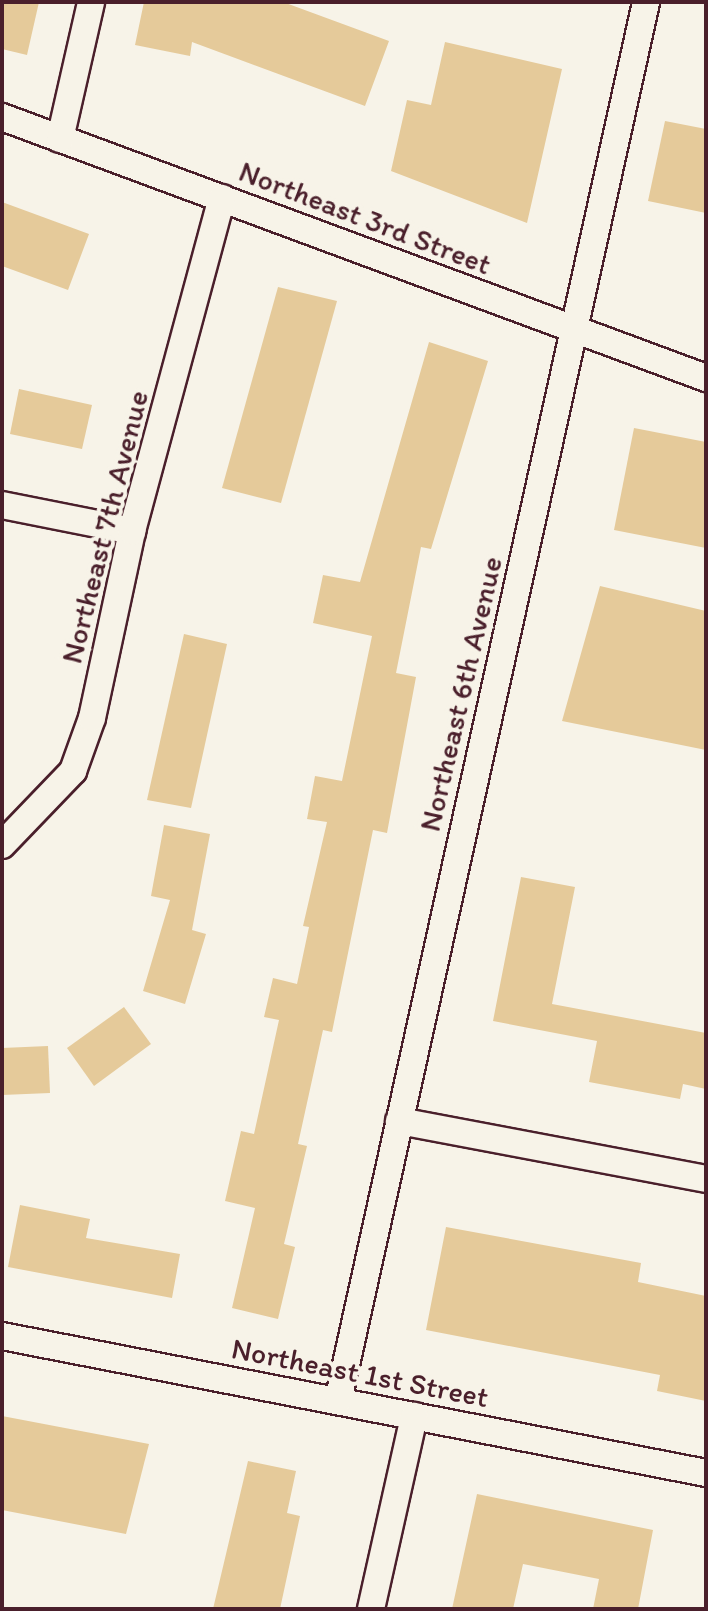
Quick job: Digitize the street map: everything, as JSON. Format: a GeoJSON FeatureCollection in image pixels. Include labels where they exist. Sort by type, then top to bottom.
{"type":"FeatureCollection","features":[{"type":"Feature","properties":{"kind":"street"},"geometry":{"type":"LineString","coordinates":[[60,139],[91,2]]}},
{"type":"Feature","properties":{"kind":"street","name":"Northeast 6th Avenue"},"geometry":{"type":"LineString","coordinates":[[338,1401],[646,2]]}},
{"type":"Feature","properties":{"kind":"street","name":"Northeast 3rd Street"},"geometry":{"type":"LineString","coordinates":[[2,117],[706,378]]}},
{"type":"Feature","properties":{"kind":"street","name":"Northeast 7th Avenue"},"geometry":{"type":"LineString","coordinates":[[2,845],[73,771],[132,531],[222,198]]}},
{"type":"Feature","properties":{"kind":"street"},"geometry":{"type":"LineString","coordinates":[[2,505],[132,531]]}},
{"type":"Feature","properties":{"kind":"street"},"geometry":{"type":"LineString","coordinates":[[399,1121],[706,1179]]}},
{"type":"Feature","properties":{"kind":"street","name":"Northeast 1st Street"},"geometry":{"type":"LineString","coordinates":[[2,1336],[706,1473]]}},
{"type":"Feature","properties":{"kind":"street"},"geometry":{"type":"LineString","coordinates":[[371,1609],[414,1416]]}},
{"type":"Feature","properties":{"kind":"building"},"geometry":{"type":"Polygon","coordinates":[[[2,2],[39,2],[27,55],[2,49],[2,2]]]}},
{"type":"Feature","properties":{"kind":"building"},"geometry":{"type":"Polygon","coordinates":[[[144,2],[283,2],[389,41],[365,106],[192,42],[190,56],[135,45],[144,2]]]}},
{"type":"Feature","properties":{"kind":"building"},"geometry":{"type":"Polygon","coordinates":[[[445,42],[562,69],[527,223],[391,171],[407,100],[431,105],[445,42]]]}},
{"type":"Feature","properties":{"kind":"building"},"geometry":{"type":"Polygon","coordinates":[[[665,121],[706,129],[706,213],[648,201],[665,121]]]}},
{"type":"Feature","properties":{"kind":"building"},"geometry":{"type":"Polygon","coordinates":[[[2,202],[89,234],[68,290],[2,266],[2,202]]]}},
{"type":"Feature","properties":{"kind":"building"},"geometry":{"type":"Polygon","coordinates":[[[278,287],[337,301],[281,503],[222,488],[278,287]]]}},
{"type":"Feature","properties":{"kind":"building"},"geometry":{"type":"Polygon","coordinates":[[[429,342],[488,361],[431,549],[421,547],[396,673],[416,677],[387,833],[373,830],[332,1032],[323,1030],[298,1144],[307,1146],[284,1244],[295,1247],[278,1319],[232,1308],[255,1208],[225,1201],[241,1131],[254,1134],[279,1020],[264,1017],[273,978],[297,984],[309,927],[303,926],[327,822],[307,819],[315,776],[342,781],[372,636],[313,623],[323,575],[360,582],[429,342]]]}},
{"type":"Feature","properties":{"kind":"building"},"geometry":{"type":"Polygon","coordinates":[[[19,389],[92,405],[82,449],[10,434],[19,389]]]}},
{"type":"Feature","properties":{"kind":"building"},"geometry":{"type":"Polygon","coordinates":[[[634,428],[706,442],[706,548],[614,530],[634,428]]]}},
{"type":"Feature","properties":{"kind":"building"},"geometry":{"type":"Polygon","coordinates":[[[600,586],[706,611],[706,750],[562,721],[600,586]]]}},
{"type":"Feature","properties":{"kind":"building"},"geometry":{"type":"Polygon","coordinates":[[[184,634],[227,644],[191,808],[147,800],[184,634]]]}},
{"type":"Feature","properties":{"kind":"building"},"geometry":{"type":"Polygon","coordinates":[[[164,825],[210,834],[192,930],[206,934],[185,1004],[143,991],[170,900],[151,896],[164,825]]]}},
{"type":"Feature","properties":{"kind":"building"},"geometry":{"type":"Polygon","coordinates":[[[521,877],[575,887],[552,1004],[706,1033],[706,1089],[683,1084],[680,1099],[589,1082],[597,1041],[493,1021],[521,877]]]}},
{"type":"Feature","properties":{"kind":"building"},"geometry":{"type":"Polygon","coordinates":[[[124,1007],[151,1044],[94,1086],[67,1048],[124,1007]]]}},
{"type":"Feature","properties":{"kind":"building"},"geometry":{"type":"Polygon","coordinates":[[[48,1046],[50,1093],[2,1095],[2,1048],[48,1046]]]}},
{"type":"Feature","properties":{"kind":"building"},"geometry":{"type":"Polygon","coordinates":[[[20,1205],[90,1219],[86,1238],[180,1254],[172,1298],[8,1267],[20,1205]]]}},
{"type":"Feature","properties":{"kind":"building"},"geometry":{"type":"Polygon","coordinates":[[[446,1227],[641,1263],[638,1282],[706,1296],[706,1401],[657,1391],[660,1375],[426,1330],[446,1227]]]}},
{"type":"Feature","properties":{"kind":"building"},"geometry":{"type":"Polygon","coordinates":[[[2,1416],[149,1444],[126,1534],[2,1510],[2,1416]]]}},
{"type":"Feature","properties":{"kind":"building"},"geometry":{"type":"Polygon","coordinates":[[[248,1461],[296,1471],[287,1513],[300,1516],[280,1609],[213,1609],[248,1461]]]}},
{"type":"Feature","properties":{"kind":"building"},"geometry":{"type":"Polygon","coordinates":[[[477,1494],[653,1530],[638,1609],[593,1609],[599,1579],[523,1564],[513,1609],[452,1609],[477,1494]]]}}]}
